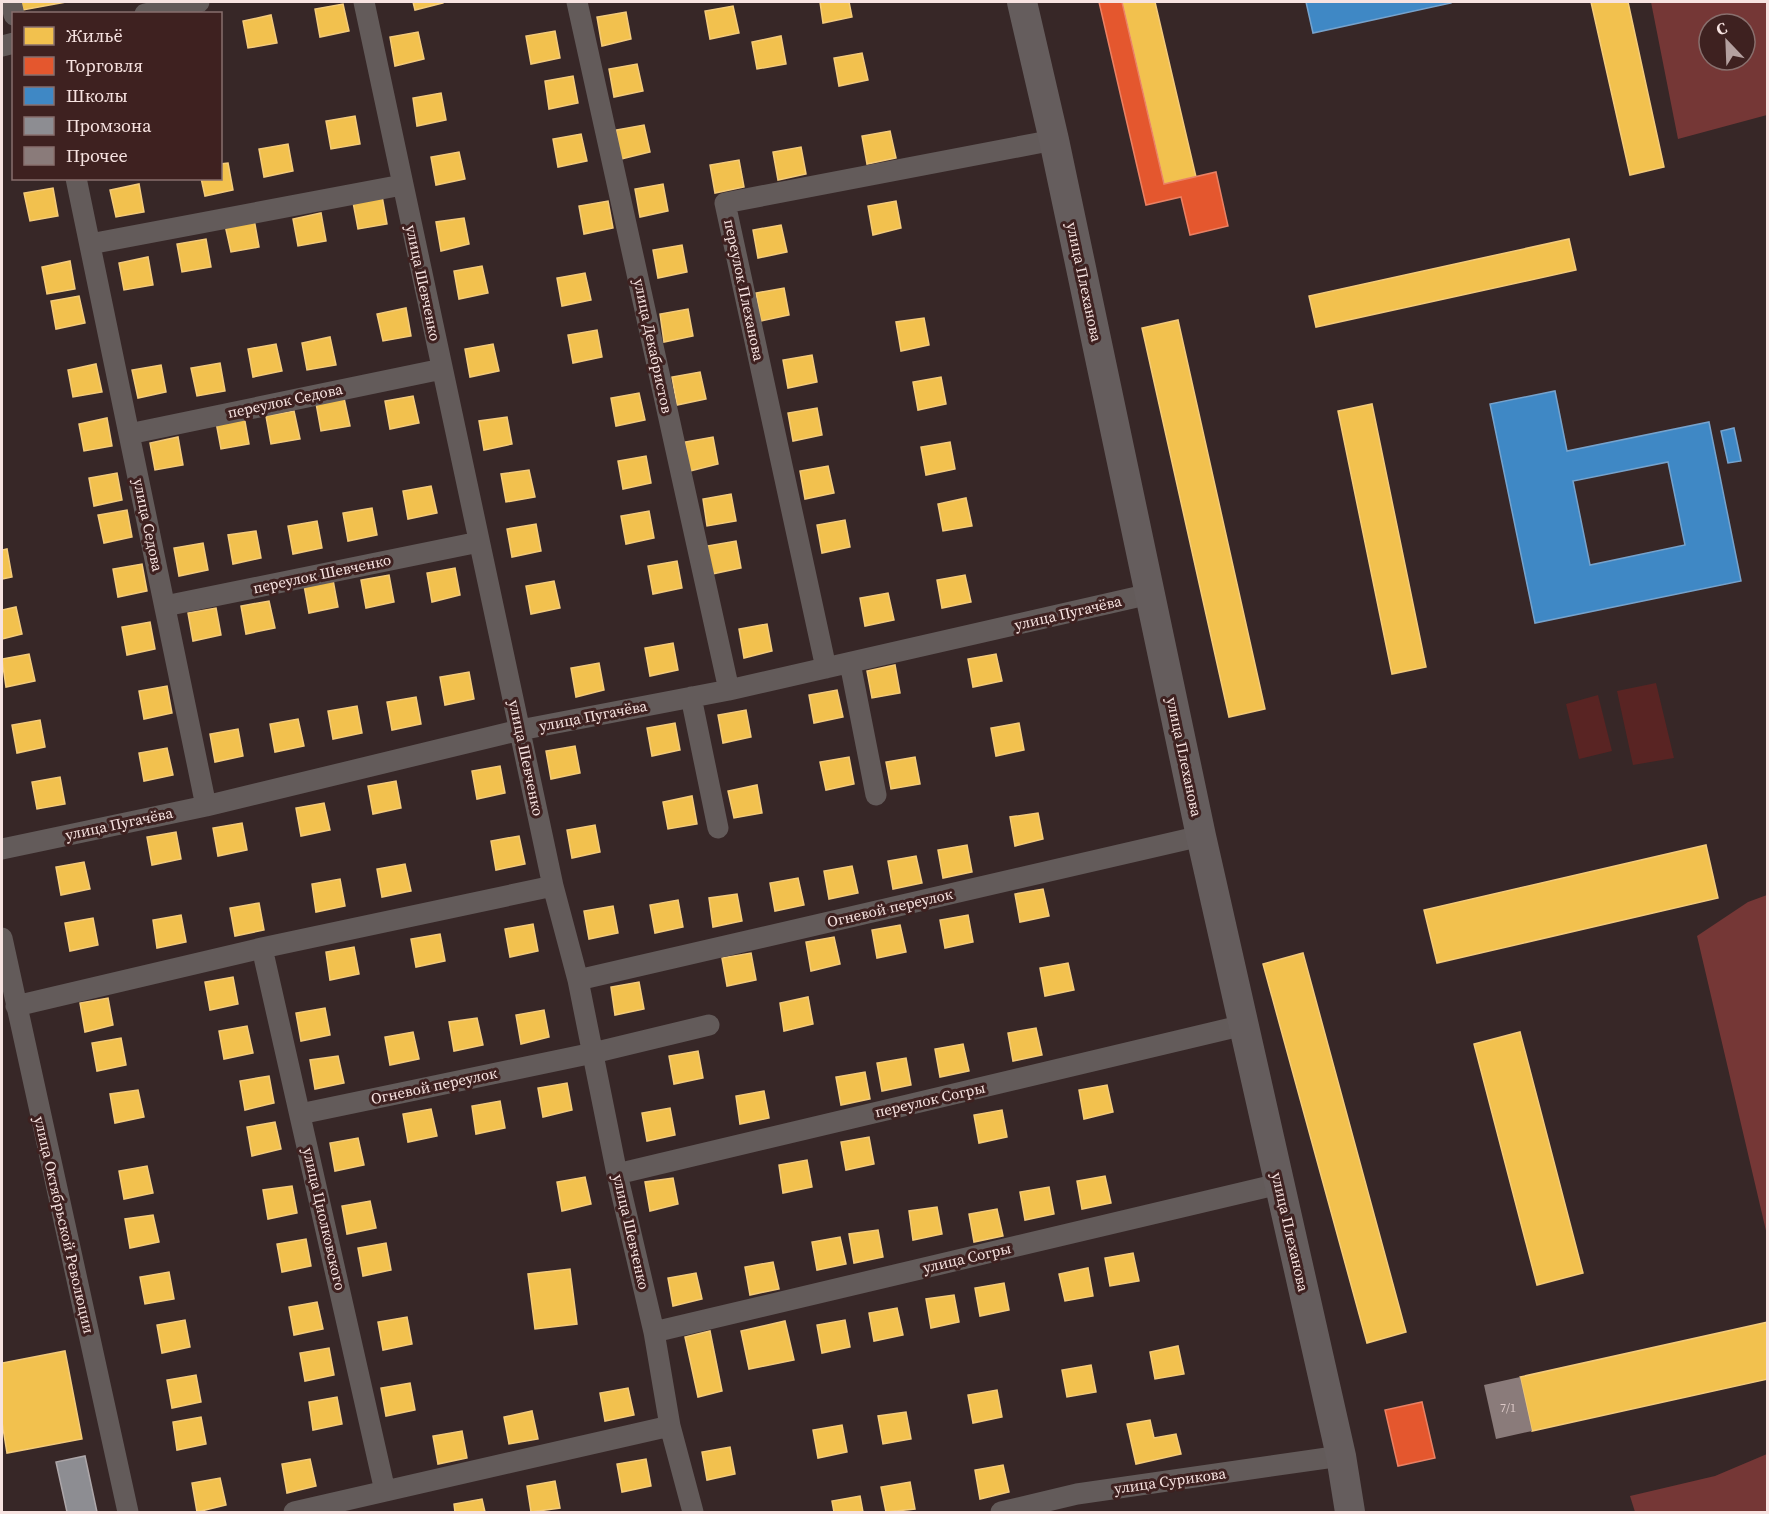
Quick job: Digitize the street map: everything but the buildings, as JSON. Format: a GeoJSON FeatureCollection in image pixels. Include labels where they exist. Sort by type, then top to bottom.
{"type":"FeatureCollection","features":[{"type":"Feature","properties":{"kind":"main road","name":"улица Плеханова"},"geometry":{"type":"LineString","coordinates":[[1022,2],[1054,140],[1201,836],[1341,1456],[1350,1512]]}},
{"type":"Feature","properties":{"kind":"street"},"geometry":{"type":"LineString","coordinates":[[154,12],[199,2]]}},
{"type":"Feature","properties":{"kind":"street","name":"улица Шевченко"},"geometry":{"type":"LineString","coordinates":[[364,2],[553,886],[578,980],[617,1174],[654,1332],[670,1426],[693,1512]]}},
{"type":"Feature","properties":{"kind":"street","name":"улица Декабристов"},"geometry":{"type":"LineString","coordinates":[[577,2],[729,690]]}},
{"type":"Feature","properties":{"kind":"street","name":"переулок Плеханова"},"geometry":{"type":"LineString","coordinates":[[826,668],[725,203],[1054,140]]}},
{"type":"Feature","properties":{"kind":"street","name":"улица Седова"},"geometry":{"type":"LineString","coordinates":[[76,180],[206,806]]}},
{"type":"Feature","properties":{"kind":"street"},"geometry":{"type":"LineString","coordinates":[[90,244],[402,185]]}},
{"type":"Feature","properties":{"kind":"street","name":"переулок Седова"},"geometry":{"type":"LineString","coordinates":[[129,434],[442,369]]}},
{"type":"Feature","properties":{"kind":"street","name":"переулок Шевченко"},"geometry":{"type":"LineString","coordinates":[[165,606],[478,542]]}},
{"type":"Feature","properties":{"kind":"street","name":"улица Пугачёва"},"geometry":{"type":"LineString","coordinates":[[2,849],[206,806],[520,730],[729,690],[1150,594]]}},
{"type":"Feature","properties":{"kind":"street"},"geometry":{"type":"LineString","coordinates":[[850,663],[876,795]]}},
{"type":"Feature","properties":{"kind":"street"},"geometry":{"type":"LineString","coordinates":[[691,697],[718,828]]}},
{"type":"Feature","properties":{"kind":"street","name":"Огневой переулок"},"geometry":{"type":"LineString","coordinates":[[578,980],[1201,836]]}},
{"type":"Feature","properties":{"kind":"street"},"geometry":{"type":"LineString","coordinates":[[15,1006],[262,948],[553,886]]}},
{"type":"Feature","properties":{"kind":"street","name":"улица Октябрьской Революции"},"geometry":{"type":"LineString","coordinates":[[2,938],[15,1006],[128,1512]]}},
{"type":"Feature","properties":{"kind":"street","name":"улица Циолковского"},"geometry":{"type":"LineString","coordinates":[[262,948],[385,1491]]}},
{"type":"Feature","properties":{"kind":"street","name":"Огневой переулок"},"geometry":{"type":"LineString","coordinates":[[300,1114],[593,1053],[709,1025]]}},
{"type":"Feature","properties":{"kind":"street","name":"переулок Согры"},"geometry":{"type":"LineString","coordinates":[[617,1174],[1244,1026]]}},
{"type":"Feature","properties":{"kind":"street","name":"улица Согры"},"geometry":{"type":"LineString","coordinates":[[654,1332],[1279,1184]]}},
{"type":"Feature","properties":{"kind":"street"},"geometry":{"type":"LineString","coordinates":[[294,1512],[670,1426]]}},
{"type":"Feature","properties":{"kind":"street","name":"улица Сурикова"},"geometry":{"type":"LineString","coordinates":[[1012,1511],[1077,1494],[1341,1456]]}},
{"type":"Feature","properties":{"kind":"shaded area"},"geometry":{"type":"Polygon","coordinates":[[[1651,2],[1767,2],[1767,115],[1678,139],[1651,2]]]}},
{"type":"Feature","properties":{"kind":"shaded area"},"geometry":{"type":"Polygon","coordinates":[[[1656,683],[1674,758],[1633,765],[1617,691],[1656,683]]]}},
{"type":"Feature","properties":{"kind":"shaded area"},"geometry":{"type":"Polygon","coordinates":[[[1598,695],[1612,751],[1579,759],[1566,704],[1598,695]]]}},
{"type":"Feature","properties":{"kind":"shaded area"},"geometry":{"type":"Polygon","coordinates":[[[1768,895],[1767,1235],[1697,936],[1748,902],[1768,895]]]}},
{"type":"Feature","properties":{"kind":"shaded area"},"geometry":{"type":"Polygon","coordinates":[[[1767,1454],[1767,1512],[1635,1512],[1630,1496],[1715,1476],[1767,1454]]]}}]}
